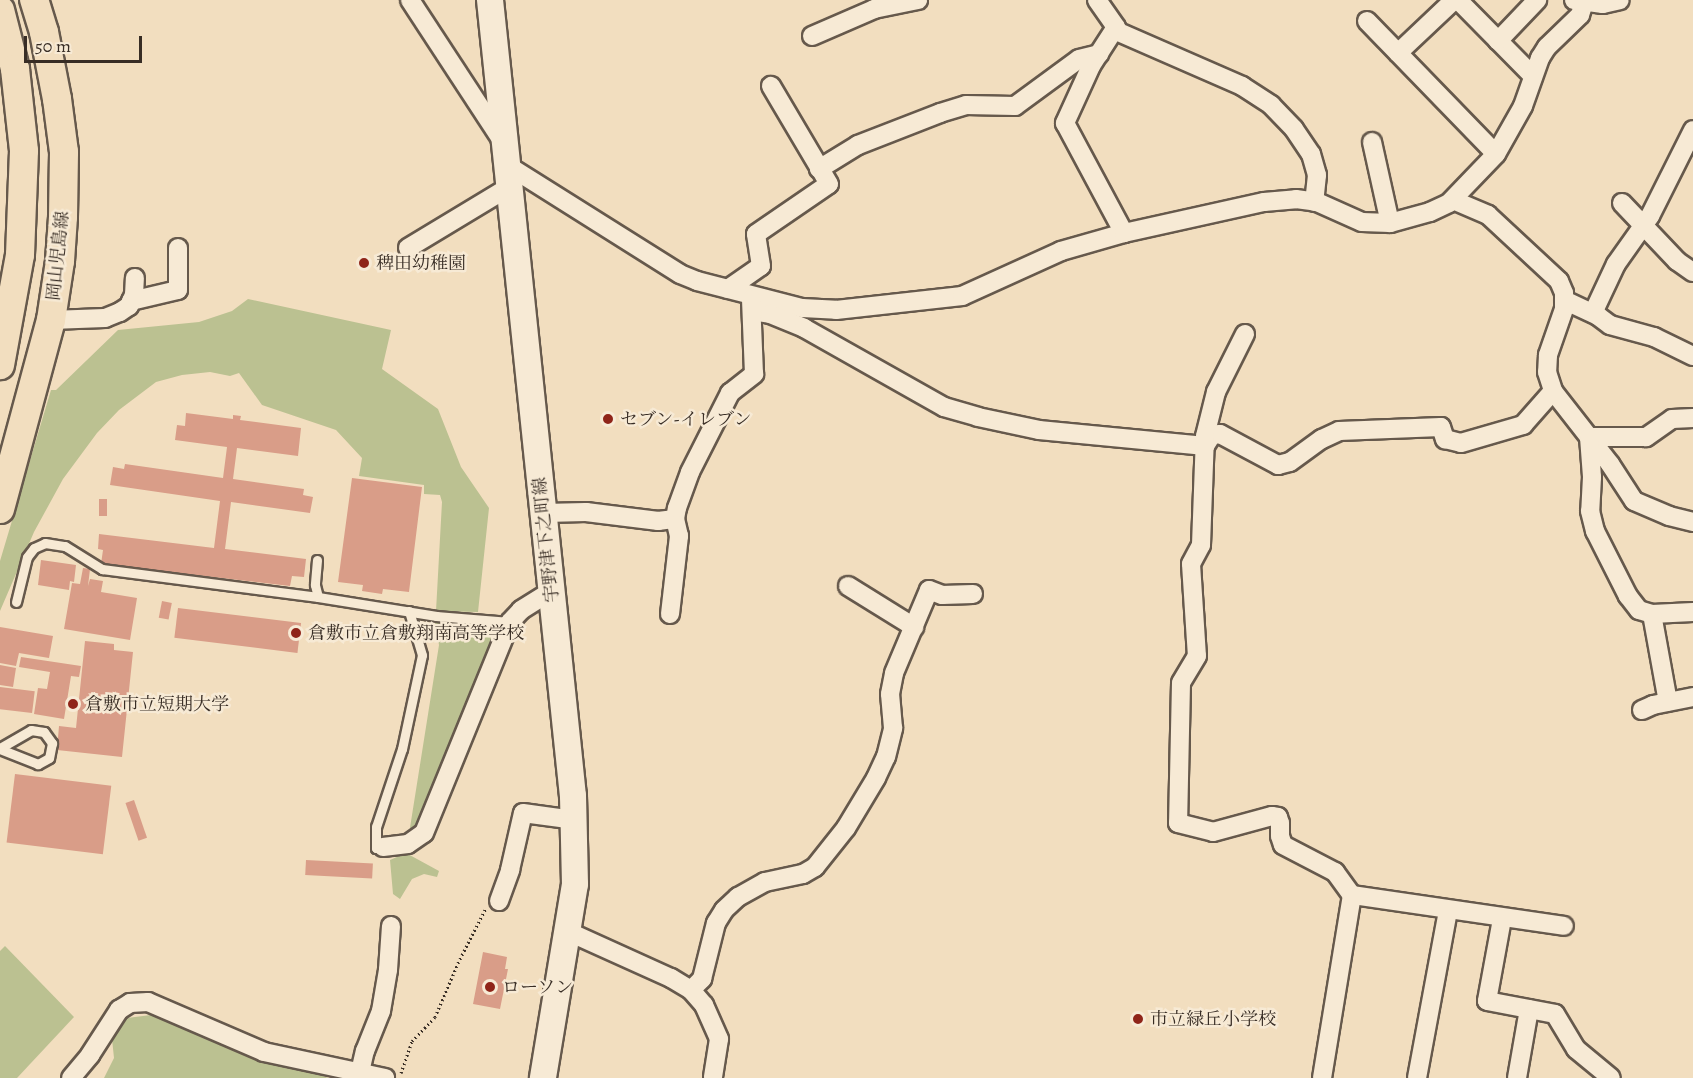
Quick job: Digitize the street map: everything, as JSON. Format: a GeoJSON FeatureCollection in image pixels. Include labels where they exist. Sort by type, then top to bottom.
{"type":"FeatureCollection","features":[{"type":"Feature","properties":{"kind":"main road","name":"岡山児島線"},"geometry":{"type":"LineString","coordinates":[[0,509],[51,320],[60,261],[64,152],[52,66],[34,0]]}},
{"type":"Feature","properties":{"kind":"main road","name":"宇野津下之町線"},"geometry":{"type":"LineString","coordinates":[[490,0],[574,820],[575,884],[543,1078]]}},
{"type":"Feature","properties":{"kind":"main road"},"geometry":{"type":"LineString","coordinates":[[0,10],[15,69],[24,151],[20,255],[0,365]]}},
{"type":"Feature","properties":{"kind":"street"},"geometry":{"type":"LineString","coordinates":[[410,0],[507,166],[680,274],[728,289],[751,303],[822,336],[944,407],[1039,430],[1204,446]]}},
{"type":"Feature","properties":{"kind":"street"},"geometry":{"type":"LineString","coordinates":[[812,36],[874,9],[918,0]]}},
{"type":"Feature","properties":{"kind":"street"},"geometry":{"type":"LineString","coordinates":[[1097,0],[1116,27],[1099,54],[1065,123],[1124,233]]}},
{"type":"Feature","properties":{"kind":"street"},"geometry":{"type":"LineString","coordinates":[[1398,53],[1456,0],[1533,76]]}},
{"type":"Feature","properties":{"kind":"street"},"geometry":{"type":"LineString","coordinates":[[1498,41],[1537,0]]}},
{"type":"Feature","properties":{"kind":"street"},"geometry":{"type":"LineString","coordinates":[[751,303],[836,310],[962,296],[1032,262],[1124,233],[1264,202],[1296,199],[1314,202],[1362,222],[1390,223],[1430,212],[1453,200],[1496,154],[1523,106],[1533,76],[1547,47],[1580,15],[1581,1],[1603,4],[1620,0]]}},
{"type":"Feature","properties":{"kind":"street"},"geometry":{"type":"LineString","coordinates":[[1367,21],[1496,154]]}},
{"type":"Feature","properties":{"kind":"street"},"geometry":{"type":"LineString","coordinates":[[1114,30],[1242,86],[1271,105],[1294,129],[1311,154],[1317,175],[1314,202]]}},
{"type":"Feature","properties":{"kind":"street"},"geometry":{"type":"LineString","coordinates":[[819,169],[858,145],[940,112],[966,105],[1015,106],[1079,59],[1099,54]]}},
{"type":"Feature","properties":{"kind":"street"},"geometry":{"type":"LineString","coordinates":[[728,289],[760,266],[756,234],[829,184],[771,86]]}},
{"type":"Feature","properties":{"kind":"street"},"geometry":{"type":"LineString","coordinates":[[1593,313],[1616,264],[1650,216],[1693,130]]}},
{"type":"Feature","properties":{"kind":"street"},"geometry":{"type":"LineString","coordinates":[[1372,142],[1390,223]]}},
{"type":"Feature","properties":{"kind":"street"},"geometry":{"type":"LineString","coordinates":[[408,248],[507,166]]}},
{"type":"Feature","properties":{"kind":"street"},"geometry":{"type":"LineString","coordinates":[[1453,200],[1488,215],[1559,281],[1564,309],[1548,355],[1547,372],[1553,391],[1634,501],[1669,516],[1693,522]]}},
{"type":"Feature","properties":{"kind":"street"},"geometry":{"type":"LineString","coordinates":[[1622,203],[1641,226],[1677,261],[1693,272]]}},
{"type":"Feature","properties":{"kind":"street"},"geometry":{"type":"LineString","coordinates":[[131,302],[178,290],[178,248]]}},
{"type":"Feature","properties":{"kind":"street"},"geometry":{"type":"LineString","coordinates":[[51,320],[105,318],[129,306],[135,278]]}},
{"type":"Feature","properties":{"kind":"street"},"geometry":{"type":"LineString","coordinates":[[1564,300],[1593,313],[1610,325],[1654,338],[1693,356]]}},
{"type":"Feature","properties":{"kind":"street"},"geometry":{"type":"LineString","coordinates":[[670,614],[680,536],[675,519],[690,472],[730,393],[754,374],[751,303]]}},
{"type":"Feature","properties":{"kind":"street"},"geometry":{"type":"LineString","coordinates":[[1245,334],[1212,403],[1204,446],[1201,545],[1191,564],[1197,656],[1181,683],[1178,823],[1213,832],[1272,816],[1278,817],[1284,845],[1335,872],[1352,895],[1448,911],[1564,926]]}},
{"type":"Feature","properties":{"kind":"street"},"geometry":{"type":"LineString","coordinates":[[1204,446],[1212,435],[1220,434],[1278,465],[1290,462],[1322,439],[1339,431],[1441,427],[1444,439],[1461,443],[1523,425],[1553,391]]}},
{"type":"Feature","properties":{"kind":"street"},"geometry":{"type":"LineString","coordinates":[[1589,437],[1646,437],[1672,419],[1693,418]]}},
{"type":"Feature","properties":{"kind":"street"},"geometry":{"type":"LineString","coordinates":[[1589,437],[1592,477],[1590,512],[1595,531],[1628,596],[1639,610],[1652,614],[1693,612]]}},
{"type":"Feature","properties":{"kind":"street"},"geometry":{"type":"LineString","coordinates":[[544,513],[586,512],[657,521],[675,519]]}},
{"type":"Feature","properties":{"kind":"street"},"geometry":{"type":"LineString","coordinates":[[848,586],[914,627]]}},
{"type":"Feature","properties":{"kind":"street"},"geometry":{"type":"LineString","coordinates":[[691,990],[702,979],[716,923],[724,910],[738,897],[765,882],[803,874],[815,867],[846,828],[886,757],[893,728],[890,694],[894,673],[929,590],[942,595],[973,594]]}},
{"type":"Feature","properties":{"kind":"street"},"geometry":{"type":"LineString","coordinates":[[383,848],[408,844],[424,833],[485,678],[510,622],[521,610],[551,591]]}},
{"type":"Feature","properties":{"kind":"street"},"geometry":{"type":"LineString","coordinates":[[1652,614],[1668,702]]}},
{"type":"Feature","properties":{"kind":"street"},"geometry":{"type":"LineString","coordinates":[[1642,710],[1693,697]]}},
{"type":"Feature","properties":{"kind":"street"},"geometry":{"type":"LineString","coordinates":[[501,896],[523,813],[574,820]]}},
{"type":"Feature","properties":{"kind":"street"},"geometry":{"type":"LineString","coordinates":[[1322,1078],[1352,895]]}},
{"type":"Feature","properties":{"kind":"street"},"geometry":{"type":"LineString","coordinates":[[1417,1078],[1448,911]]}},
{"type":"Feature","properties":{"kind":"street"},"geometry":{"type":"LineString","coordinates":[[1503,919],[1487,1001],[1555,1014],[1576,1048],[1611,1078]]}},
{"type":"Feature","properties":{"kind":"street"},"geometry":{"type":"LineString","coordinates":[[360,1072],[365,1051],[381,1011],[388,970],[391,926]]}},
{"type":"Feature","properties":{"kind":"street"},"geometry":{"type":"LineString","coordinates":[[568,932],[671,978],[691,990],[704,1005],[719,1039],[713,1078]]}},
{"type":"Feature","properties":{"kind":"street"},"geometry":{"type":"LineString","coordinates":[[71,1078],[90,1055],[119,1010],[130,1003],[148,1002],[264,1052],[385,1078]]}},
{"type":"Feature","properties":{"kind":"street"},"geometry":{"type":"LineString","coordinates":[[1517,1078],[1529,1009]]}},
{"type":"Feature","properties":{"kind":"lane"},"geometry":{"type":"LineString","coordinates":[[16,602],[27,557],[34,548],[45,543],[65,546],[102,569],[409,611],[510,622]]}},
{"type":"Feature","properties":{"kind":"lane"},"geometry":{"type":"LineString","coordinates":[[317,560],[315,585],[318,597]]}},
{"type":"Feature","properties":{"kind":"lane"},"geometry":{"type":"LineString","coordinates":[[383,848],[376,848],[376,827],[402,749],[422,655],[409,611]]}},
{"type":"Feature","properties":{"kind":"lane"},"geometry":{"type":"LineString","coordinates":[[31,730],[44,732],[52,743],[49,758],[38,764],[0,749],[31,730]]}},
{"type":"Feature","properties":{"kind":"path"},"geometry":{"type":"LineString","coordinates":[[399,1078],[412,1041],[435,1017],[458,963],[493,895],[496,891],[501,896]]}},
{"type":"Feature","properties":{"kind":"green space"},"geometry":{"type":"Polygon","coordinates":[[[248,299],[391,330],[382,369],[438,409],[461,467],[489,508],[478,612],[436,611],[442,502],[440,495],[424,494],[424,485],[359,476],[362,458],[336,430],[262,405],[239,373],[230,376],[210,372],[182,375],[156,382],[119,410],[97,433],[63,479],[34,532],[0,611],[0,561],[51,390],[56,390],[118,330],[199,322],[232,311],[248,299]]]}},
{"type":"Feature","properties":{"kind":"green space"},"geometry":{"type":"Polygon","coordinates":[[[435,622],[498,625],[418,831],[409,834],[439,645],[435,622]]]}},
{"type":"Feature","properties":{"kind":"green space"},"geometry":{"type":"Polygon","coordinates":[[[406,853],[439,871],[437,877],[424,874],[412,879],[400,899],[393,894],[390,860],[406,853]]]}},
{"type":"Feature","properties":{"kind":"green space"},"geometry":{"type":"Polygon","coordinates":[[[5,946],[74,1017],[17,1078],[0,1078],[0,951],[5,946]]]}},
{"type":"Feature","properties":{"kind":"green space"},"geometry":{"type":"Polygon","coordinates":[[[159,1014],[328,1078],[104,1078],[114,1058],[112,1039],[127,1018],[159,1014]]]}},
{"type":"Feature","properties":{"kind":"building"},"geometry":{"type":"Polygon","coordinates":[[[186,413],[233,419],[233,415],[241,416],[240,420],[301,428],[298,456],[237,448],[233,479],[304,489],[303,495],[313,497],[310,513],[231,502],[225,549],[306,559],[304,577],[292,576],[290,586],[101,564],[103,550],[98,549],[99,534],[214,548],[220,501],[110,485],[113,467],[124,469],[125,464],[223,478],[227,447],[175,440],[177,425],[185,426],[186,413]]]}},
{"type":"Feature","properties":{"kind":"building"},"geometry":{"type":"Polygon","coordinates":[[[352,478],[422,487],[409,592],[383,589],[382,594],[362,591],[363,585],[338,582],[352,478]]]}},
{"type":"Feature","properties":{"kind":"building"},"geometry":{"type":"Polygon","coordinates":[[[99,499],[107,499],[107,516],[99,516],[99,499]]]}},
{"type":"Feature","properties":{"kind":"building"},"geometry":{"type":"Polygon","coordinates":[[[41,560],[76,565],[74,582],[70,581],[69,590],[38,585],[41,560]]]}},
{"type":"Feature","properties":{"kind":"building"},"geometry":{"type":"Polygon","coordinates":[[[83,568],[90,569],[88,586],[90,579],[103,581],[101,592],[137,598],[130,640],[64,629],[72,583],[80,584],[83,568]]]}},
{"type":"Feature","properties":{"kind":"building"},"geometry":{"type":"Polygon","coordinates":[[[162,601],[172,603],[169,620],[159,618],[162,601]]]}},
{"type":"Feature","properties":{"kind":"building"},"geometry":{"type":"Polygon","coordinates":[[[178,608],[301,623],[297,653],[174,638],[178,608]]]}},
{"type":"Feature","properties":{"kind":"building"},"geometry":{"type":"Polygon","coordinates":[[[0,627],[53,636],[49,658],[19,653],[16,666],[0,663],[0,627]]]}},
{"type":"Feature","properties":{"kind":"building"},"geometry":{"type":"Polygon","coordinates":[[[85,641],[114,644],[114,650],[133,652],[122,757],[57,750],[59,726],[76,728],[85,641]]]}},
{"type":"Feature","properties":{"kind":"building"},"geometry":{"type":"Polygon","coordinates":[[[21,657],[81,666],[79,677],[71,676],[64,719],[34,714],[38,688],[47,689],[50,672],[19,667],[21,657]]]}},
{"type":"Feature","properties":{"kind":"building"},"geometry":{"type":"Polygon","coordinates":[[[0,665],[16,668],[13,687],[0,685],[0,665]]]}},
{"type":"Feature","properties":{"kind":"building"},"geometry":{"type":"Polygon","coordinates":[[[0,687],[35,691],[32,713],[0,709],[0,687]]]}},
{"type":"Feature","properties":{"kind":"building"},"geometry":{"type":"Polygon","coordinates":[[[15,774],[111,786],[103,854],[7,842],[15,774]]]}},
{"type":"Feature","properties":{"kind":"building"},"geometry":{"type":"Polygon","coordinates":[[[134,800],[147,838],[139,841],[125,803],[134,800]]]}},
{"type":"Feature","properties":{"kind":"building"},"geometry":{"type":"Polygon","coordinates":[[[306,860],[373,864],[372,878],[305,875],[306,860]]]}},
{"type":"Feature","properties":{"kind":"building","name":"ローソン"},"geometry":{"type":"Polygon","coordinates":[[[483,952],[507,957],[505,969],[508,969],[500,1009],[473,1004],[483,952]]]}},
{"type":"Feature","properties":{"kind":"place","name":"稗田幼稚園"},"geometry":{"type":"Point","coordinates":[364,263]}},
{"type":"Feature","properties":{"kind":"place","name":"セブン-イレブン"},"geometry":{"type":"Point","coordinates":[608,419]}},
{"type":"Feature","properties":{"kind":"place","name":"倉敷市立倉敷翔南高等学校"},"geometry":{"type":"Point","coordinates":[296,633]}},
{"type":"Feature","properties":{"kind":"place","name":"倉敷市立短期大学"},"geometry":{"type":"Point","coordinates":[73,704]}},
{"type":"Feature","properties":{"kind":"place","name":"ローソン"},"geometry":{"type":"Point","coordinates":[490,987]}},
{"type":"Feature","properties":{"kind":"place","name":"市立緑丘小学校"},"geometry":{"type":"Point","coordinates":[1138,1019]}}]}
